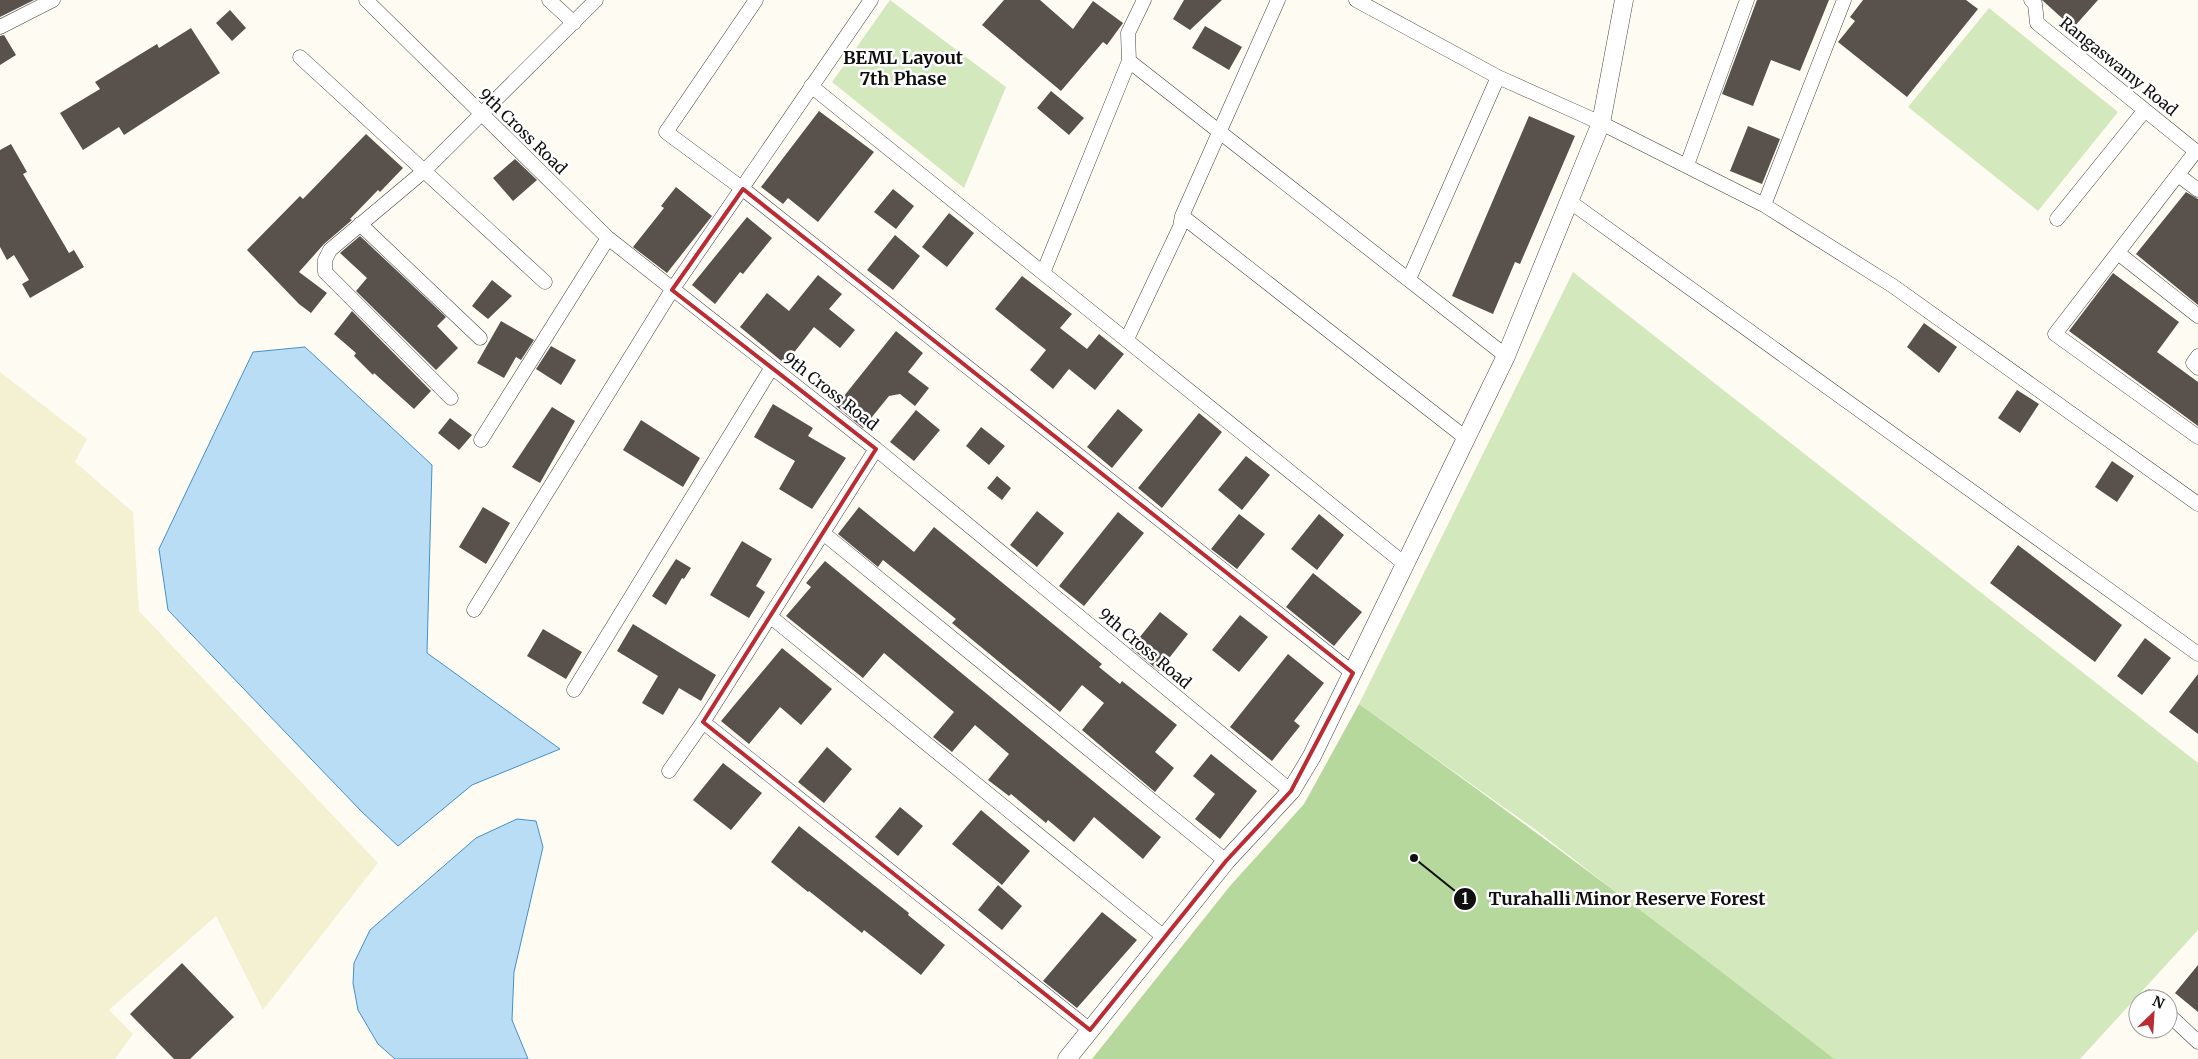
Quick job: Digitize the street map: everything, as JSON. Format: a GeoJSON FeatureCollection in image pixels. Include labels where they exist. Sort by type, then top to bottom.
{"type":"FeatureCollection","features":[{"type":"Feature","properties":{"kind":"street"},"geometry":{"type":"LineString","coordinates":[[0,27],[52,0]]}},
{"type":"Feature","properties":{"kind":"street","name":"9th Cross Road"},"geometry":{"type":"LineString","coordinates":[[366,0],[608,238],[876,449],[1291,791]]}},
{"type":"Feature","properties":{"kind":"street"},"geometry":{"type":"LineString","coordinates":[[550,0],[574,23]]}},
{"type":"Feature","properties":{"kind":"street"},"geometry":{"type":"LineString","coordinates":[[451,398],[325,272],[324,260],[330,250],[424,171],[482,116],[596,0]]}},
{"type":"Feature","properties":{"kind":"street"},"geometry":{"type":"LineString","coordinates":[[756,0],[666,132],[744,189],[1353,673]]}},
{"type":"Feature","properties":{"kind":"street"},"geometry":{"type":"LineString","coordinates":[[474,610],[672,290],[744,189],[811,86],[872,0]]}},
{"type":"Feature","properties":{"kind":"street"},"geometry":{"type":"LineString","coordinates":[[1043,273],[1129,61],[1128,33],[1144,0]]}},
{"type":"Feature","properties":{"kind":"street"},"geometry":{"type":"LineString","coordinates":[[1127,339],[1180,227],[1182,216],[1278,0]]}},
{"type":"Feature","properties":{"kind":"street"},"geometry":{"type":"LineString","coordinates":[[1356,0],[1498,77],[1601,123],[1764,205],[1893,286],[2198,504]]}},
{"type":"Feature","properties":{"kind":"street"},"geometry":{"type":"LineString","coordinates":[[1687,165],[1747,0]]}},
{"type":"Feature","properties":{"kind":"street"},"geometry":{"type":"LineString","coordinates":[[1764,205],[1844,0]]}},
{"type":"Feature","properties":{"kind":"street","name":"Rangaswamy Road"},"geometry":{"type":"LineString","coordinates":[[2031,0],[2036,4],[2037,22],[2197,152]]}},
{"type":"Feature","properties":{"kind":"street"},"geometry":{"type":"LineString","coordinates":[[1067,1059],[1226,861],[1291,791],[1312,756],[1506,356],[1601,123],[1619,2]]}},
{"type":"Feature","properties":{"kind":"street"},"geometry":{"type":"LineString","coordinates":[[300,58],[545,282]]}},
{"type":"Feature","properties":{"kind":"street"},"geometry":{"type":"LineString","coordinates":[[1129,61],[1221,131],[1506,356]]}},
{"type":"Feature","properties":{"kind":"street"},"geometry":{"type":"LineString","coordinates":[[1409,279],[1498,77]]}},
{"type":"Feature","properties":{"kind":"street"},"geometry":{"type":"LineString","coordinates":[[811,86],[1406,565]]}},
{"type":"Feature","properties":{"kind":"street"},"geometry":{"type":"LineString","coordinates":[[2056,219],[2145,110]]}},
{"type":"Feature","properties":{"kind":"street"},"geometry":{"type":"LineString","coordinates":[[2197,152],[2055,334],[2198,437]]}},
{"type":"Feature","properties":{"kind":"street"},"geometry":{"type":"LineString","coordinates":[[2178,175],[2198,190]]}},
{"type":"Feature","properties":{"kind":"street"},"geometry":{"type":"LineString","coordinates":[[1569,201],[2198,654]]}},
{"type":"Feature","properties":{"kind":"street"},"geometry":{"type":"LineString","coordinates":[[1182,216],[1467,439]]}},
{"type":"Feature","properties":{"kind":"street"},"geometry":{"type":"LineString","coordinates":[[360,224],[480,338]]}},
{"type":"Feature","properties":{"kind":"street"},"geometry":{"type":"LineString","coordinates":[[481,440],[608,238]]}},
{"type":"Feature","properties":{"kind":"street"},"geometry":{"type":"LineString","coordinates":[[2118,253],[2198,316]]}},
{"type":"Feature","properties":{"kind":"street"},"geometry":{"type":"LineString","coordinates":[[2198,356],[2193,363],[2198,368]]}},
{"type":"Feature","properties":{"kind":"street"},"geometry":{"type":"LineString","coordinates":[[574,690],[772,367]]}},
{"type":"Feature","properties":{"kind":"street"},"geometry":{"type":"LineString","coordinates":[[669,771],[771,617],[876,449]]}},
{"type":"Feature","properties":{"kind":"street"},"geometry":{"type":"LineString","coordinates":[[823,533],[1226,861]]}},
{"type":"Feature","properties":{"kind":"street"},"geometry":{"type":"LineString","coordinates":[[771,617],[1164,937]]}},
{"type":"Feature","properties":{"kind":"street"},"geometry":{"type":"LineString","coordinates":[[703,722],[1090,1030]]}},
{"type":"Feature","properties":{"kind":"street"},"geometry":{"type":"LineString","coordinates":[[2178,1023],[2198,1042]]}},
{"type":"Feature","properties":{"kind":"highlighted area"},"geometry":{"type":"Polygon","coordinates":[[[743,189],[1353,673],[1291,791],[1226,861],[1090,1030],[703,722],[876,449],[672,290],[743,189]]]}},
{"type":"Feature","properties":{"kind":"shaded area"},"geometry":{"type":"Polygon","coordinates":[[[0,372],[87,439],[75,462],[133,512],[139,611],[378,863],[263,1010],[216,916],[109,1010],[133,1034],[115,1059],[0,1059],[0,372]]]}},
{"type":"Feature","properties":{"kind":"green space"},"geometry":{"type":"Polygon","coordinates":[[[890,0],[1006,87],[964,188],[832,82],[890,0]]]}},
{"type":"Feature","properties":{"kind":"green space"},"geometry":{"type":"Polygon","coordinates":[[[1989,8],[2118,112],[2038,211],[1908,107],[1989,8]]]}},
{"type":"Feature","properties":{"kind":"green space"},"geometry":{"type":"Polygon","coordinates":[[[1573,272],[2198,763],[2198,930],[2144,989],[2128,989],[2128,1007],[2080,1059],[1831,1059],[1536,830],[1359,704],[1573,272]]]}},
{"type":"Feature","properties":{"kind":"green space"},"geometry":{"type":"Polygon","coordinates":[[[1359,704],[1598,879],[1834,1059],[1092,1059],[1230,886],[1304,804],[1359,704]]]}},
{"type":"Feature","properties":{"kind":"water"},"geometry":{"type":"Polygon","coordinates":[[[305,347],[432,465],[427,653],[560,749],[472,785],[398,846],[362,812],[168,610],[159,549],[253,352],[305,347]]]}},
{"type":"Feature","properties":{"kind":"water"},"geometry":{"type":"Polygon","coordinates":[[[517,819],[536,821],[543,847],[514,972],[512,1020],[528,1059],[395,1059],[378,1044],[358,1010],[353,983],[354,963],[370,930],[476,838],[517,819]]]}},
{"type":"Feature","properties":{"kind":"building"},"geometry":{"type":"Polygon","coordinates":[[[0,0],[34,0],[0,17],[0,0]]]}},
{"type":"Feature","properties":{"kind":"building"},"geometry":{"type":"Polygon","coordinates":[[[1004,0],[1040,0],[1073,29],[1093,1],[1123,23],[1107,45],[1103,42],[1061,91],[982,25],[1004,0]]]}},
{"type":"Feature","properties":{"kind":"building"},"geometry":{"type":"Polygon","coordinates":[[[1184,0],[1222,0],[1190,30],[1173,19],[1184,0]]]}},
{"type":"Feature","properties":{"kind":"building"},"geometry":{"type":"Polygon","coordinates":[[[1757,0],[1829,0],[1800,71],[1771,60],[1753,106],[1722,94],[1757,0]]]}},
{"type":"Feature","properties":{"kind":"building"},"geometry":{"type":"Polygon","coordinates":[[[1863,0],[1966,0],[1978,9],[1907,97],[1838,42],[1855,21],[1850,17],[1863,0]]]}},
{"type":"Feature","properties":{"kind":"building"},"geometry":{"type":"Polygon","coordinates":[[[2042,0],[2098,0],[2073,28],[2042,0]]]}},
{"type":"Feature","properties":{"kind":"building"},"geometry":{"type":"Polygon","coordinates":[[[230,10],[246,28],[232,41],[216,23],[230,10]]]}},
{"type":"Feature","properties":{"kind":"building"},"geometry":{"type":"Polygon","coordinates":[[[1205,26],[1242,47],[1229,70],[1192,48],[1205,26]]]}},
{"type":"Feature","properties":{"kind":"building"},"geometry":{"type":"Polygon","coordinates":[[[191,28],[220,73],[124,135],[119,127],[83,150],[60,113],[100,89],[95,82],[157,44],[159,48],[191,28]]]}},
{"type":"Feature","properties":{"kind":"building"},"geometry":{"type":"Polygon","coordinates":[[[4,35],[16,55],[0,65],[0,36],[4,35]]]}},
{"type":"Feature","properties":{"kind":"building"},"geometry":{"type":"Polygon","coordinates":[[[1051,91],[1084,118],[1069,135],[1037,108],[1051,91]]]}},
{"type":"Feature","properties":{"kind":"building"},"geometry":{"type":"Polygon","coordinates":[[[819,111],[874,152],[818,222],[788,198],[783,204],[761,187],[819,111]]]}},
{"type":"Feature","properties":{"kind":"building"},"geometry":{"type":"Polygon","coordinates":[[[1529,116],[1575,136],[1520,264],[1515,262],[1493,314],[1452,296],[1529,116]]]}},
{"type":"Feature","properties":{"kind":"building"},"geometry":{"type":"Polygon","coordinates":[[[1748,126],[1780,139],[1762,184],[1730,171],[1748,126]]]}},
{"type":"Feature","properties":{"kind":"building"},"geometry":{"type":"Polygon","coordinates":[[[366,134],[403,168],[380,192],[378,190],[350,219],[352,220],[324,244],[299,272],[327,293],[311,313],[299,304],[247,250],[300,196],[303,199],[366,134]]]}},
{"type":"Feature","properties":{"kind":"building"},"geometry":{"type":"Polygon","coordinates":[[[11,144],[27,172],[23,174],[69,253],[74,250],[84,267],[30,298],[22,284],[29,280],[14,255],[7,260],[0,247],[0,150],[11,144]]]}},
{"type":"Feature","properties":{"kind":"building"},"geometry":{"type":"Polygon","coordinates":[[[515,159],[537,180],[513,201],[493,178],[515,159]]]}},
{"type":"Feature","properties":{"kind":"building"},"geometry":{"type":"Polygon","coordinates":[[[676,187],[712,216],[667,273],[633,247],[664,208],[661,206],[676,187]]]}},
{"type":"Feature","properties":{"kind":"building"},"geometry":{"type":"Polygon","coordinates":[[[893,189],[914,206],[896,229],[874,212],[893,189]]]}},
{"type":"Feature","properties":{"kind":"building"},"geometry":{"type":"Polygon","coordinates":[[[2186,192],[2198,199],[2198,305],[2136,254],[2186,192]]]}},
{"type":"Feature","properties":{"kind":"building"},"geometry":{"type":"Polygon","coordinates":[[[949,213],[974,233],[947,267],[922,247],[949,213]]]}},
{"type":"Feature","properties":{"kind":"building"},"geometry":{"type":"Polygon","coordinates":[[[747,217],[772,238],[743,274],[740,272],[715,304],[692,285],[747,217]]]}},
{"type":"Feature","properties":{"kind":"building"},"geometry":{"type":"Polygon","coordinates":[[[895,235],[920,256],[893,290],[867,270],[895,235]]]}},
{"type":"Feature","properties":{"kind":"building"},"geometry":{"type":"Polygon","coordinates":[[[360,236],[446,317],[437,326],[458,348],[436,370],[356,291],[367,278],[340,253],[360,236]]]}},
{"type":"Feature","properties":{"kind":"building"},"geometry":{"type":"Polygon","coordinates":[[[2113,273],[2179,322],[2157,352],[2198,382],[2198,426],[2069,331],[2113,273]]]}},
{"type":"Feature","properties":{"kind":"building"},"geometry":{"type":"Polygon","coordinates":[[[818,275],[842,294],[829,309],[855,330],[840,348],[814,327],[785,364],[740,327],[767,293],[789,311],[818,275]]]}},
{"type":"Feature","properties":{"kind":"building"},"geometry":{"type":"Polygon","coordinates":[[[1022,276],[1072,314],[1060,328],[1087,349],[1099,334],[1124,354],[1095,390],[1069,369],[1053,389],[1030,370],[1046,350],[995,309],[1022,276]]]}},
{"type":"Feature","properties":{"kind":"building"},"geometry":{"type":"Polygon","coordinates":[[[492,280],[512,296],[488,319],[472,306],[492,280]]]}},
{"type":"Feature","properties":{"kind":"building"},"geometry":{"type":"Polygon","coordinates":[[[352,311],[431,391],[414,409],[374,373],[373,375],[354,356],[356,353],[334,334],[352,311]]]}},
{"type":"Feature","properties":{"kind":"building"},"geometry":{"type":"Polygon","coordinates":[[[501,321],[534,340],[521,360],[516,357],[504,378],[477,363],[501,321]]]}},
{"type":"Feature","properties":{"kind":"building"},"geometry":{"type":"Polygon","coordinates":[[[1924,323],[1957,347],[1939,373],[1907,347],[1924,323]]]}},
{"type":"Feature","properties":{"kind":"building"},"geometry":{"type":"Polygon","coordinates":[[[896,331],[923,353],[908,372],[929,388],[915,406],[900,394],[889,396],[863,428],[836,406],[896,331]]]}},
{"type":"Feature","properties":{"kind":"building"},"geometry":{"type":"Polygon","coordinates":[[[551,346],[576,360],[561,385],[536,369],[551,346]]]}},
{"type":"Feature","properties":{"kind":"building"},"geometry":{"type":"Polygon","coordinates":[[[2017,390],[2039,404],[2020,433],[1998,418],[2017,390]]]}},
{"type":"Feature","properties":{"kind":"building"},"geometry":{"type":"Polygon","coordinates":[[[773,404],[813,428],[808,436],[846,458],[812,509],[779,489],[795,461],[754,437],[773,404]]]}},
{"type":"Feature","properties":{"kind":"building"},"geometry":{"type":"Polygon","coordinates":[[[552,407],[575,421],[540,483],[512,467],[552,407]]]}},
{"type":"Feature","properties":{"kind":"building"},"geometry":{"type":"Polygon","coordinates":[[[1118,409],[1143,430],[1112,468],[1087,447],[1118,409]]]}},
{"type":"Feature","properties":{"kind":"building"},"geometry":{"type":"Polygon","coordinates":[[[916,410],[940,430],[914,461],[890,442],[916,410]]]}},
{"type":"Feature","properties":{"kind":"building"},"geometry":{"type":"Polygon","coordinates":[[[1199,413],[1222,432],[1162,508],[1138,488],[1199,413]]]}},
{"type":"Feature","properties":{"kind":"building"},"geometry":{"type":"Polygon","coordinates":[[[450,418],[472,435],[459,450],[438,433],[450,418]]]}},
{"type":"Feature","properties":{"kind":"building"},"geometry":{"type":"Polygon","coordinates":[[[641,420],[700,458],[683,487],[623,450],[641,420]]]}},
{"type":"Feature","properties":{"kind":"building"},"geometry":{"type":"Polygon","coordinates":[[[981,427],[1005,446],[989,465],[966,446],[981,427]]]}},
{"type":"Feature","properties":{"kind":"building"},"geometry":{"type":"Polygon","coordinates":[[[1246,456],[1270,475],[1242,510],[1218,490],[1246,456]]]}},
{"type":"Feature","properties":{"kind":"building"},"geometry":{"type":"Polygon","coordinates":[[[2112,461],[2134,476],[2117,502],[2095,487],[2112,461]]]}},
{"type":"Feature","properties":{"kind":"building"},"geometry":{"type":"Polygon","coordinates":[[[997,476],[1011,488],[1002,500],[987,488],[997,476]]]}},
{"type":"Feature","properties":{"kind":"building"},"geometry":{"type":"Polygon","coordinates":[[[483,507],[510,523],[486,564],[459,547],[483,507]]]}},
{"type":"Feature","properties":{"kind":"building"},"geometry":{"type":"Polygon","coordinates":[[[859,507],[914,552],[934,527],[1102,664],[1099,667],[1120,684],[1122,681],[1177,725],[1155,752],[1174,768],[1155,792],[1082,730],[1104,703],[1082,685],[1060,712],[952,623],[956,619],[883,560],[878,567],[838,534],[859,507]]]}},
{"type":"Feature","properties":{"kind":"building"},"geometry":{"type":"Polygon","coordinates":[[[1037,511],[1064,533],[1037,567],[1010,545],[1037,511]]]}},
{"type":"Feature","properties":{"kind":"building"},"geometry":{"type":"Polygon","coordinates":[[[1118,512],[1144,533],[1084,606],[1059,586],[1118,512]]]}},
{"type":"Feature","properties":{"kind":"building"},"geometry":{"type":"Polygon","coordinates":[[[1239,514],[1265,534],[1237,569],[1211,549],[1239,514]]]}},
{"type":"Feature","properties":{"kind":"building"},"geometry":{"type":"Polygon","coordinates":[[[1319,514],[1344,535],[1317,570],[1291,549],[1319,514]]]}},
{"type":"Feature","properties":{"kind":"building"},"geometry":{"type":"Polygon","coordinates":[[[742,541],[772,559],[756,586],[765,592],[749,618],[710,595],[742,541]]]}},
{"type":"Feature","properties":{"kind":"building"},"geometry":{"type":"Polygon","coordinates":[[[2018,545],[2122,625],[2095,662],[1990,583],[2018,545]]]}},
{"type":"Feature","properties":{"kind":"building"},"geometry":{"type":"Polygon","coordinates":[[[676,559],[691,568],[684,579],[682,578],[666,605],[652,596],[676,559]]]}},
{"type":"Feature","properties":{"kind":"building"},"geometry":{"type":"Polygon","coordinates":[[[825,561],[1161,837],[1143,859],[1094,817],[1074,842],[1048,820],[1046,823],[1011,794],[1009,796],[988,780],[1009,754],[975,725],[952,752],[933,737],[954,712],[884,653],[863,678],[786,616],[811,587],[806,583],[825,561]]]}},
{"type":"Feature","properties":{"kind":"building"},"geometry":{"type":"Polygon","coordinates":[[[1313,573],[1362,612],[1334,646],[1286,607],[1313,573]]]}},
{"type":"Feature","properties":{"kind":"building"},"geometry":{"type":"Polygon","coordinates":[[[1160,612],[1188,634],[1159,671],[1131,648],[1160,612]]]}},
{"type":"Feature","properties":{"kind":"building"},"geometry":{"type":"Polygon","coordinates":[[[1240,615],[1268,637],[1239,672],[1212,650],[1240,615]]]}},
{"type":"Feature","properties":{"kind":"building"},"geometry":{"type":"Polygon","coordinates":[[[633,624],[716,675],[701,701],[679,688],[663,715],[642,703],[658,676],[617,651],[633,624]]]}},
{"type":"Feature","properties":{"kind":"building"},"geometry":{"type":"Polygon","coordinates":[[[543,629],[582,652],[566,679],[527,656],[543,629]]]}},
{"type":"Feature","properties":{"kind":"building"},"geometry":{"type":"Polygon","coordinates":[[[2145,638],[2171,658],[2142,695],[2117,676],[2145,638]]]}},
{"type":"Feature","properties":{"kind":"building"},"geometry":{"type":"Polygon","coordinates":[[[782,648],[832,689],[801,725],[780,707],[749,744],[721,721],[782,648]]]}},
{"type":"Feature","properties":{"kind":"building"},"geometry":{"type":"Polygon","coordinates":[[[1288,654],[1324,683],[1294,721],[1300,726],[1272,761],[1230,727],[1288,654]]]}},
{"type":"Feature","properties":{"kind":"building"},"geometry":{"type":"Polygon","coordinates":[[[2198,674],[2198,734],[2169,712],[2198,674]]]}},
{"type":"Feature","properties":{"kind":"building"},"geometry":{"type":"Polygon","coordinates":[[[827,747],[852,769],[824,803],[798,782],[827,747]]]}},
{"type":"Feature","properties":{"kind":"building"},"geometry":{"type":"Polygon","coordinates":[[[1211,754],[1257,791],[1220,839],[1195,819],[1215,794],[1193,776],[1211,754]]]}},
{"type":"Feature","properties":{"kind":"building"},"geometry":{"type":"Polygon","coordinates":[[[723,763],[762,793],[731,830],[693,800],[723,763]]]}},
{"type":"Feature","properties":{"kind":"building"},"geometry":{"type":"Polygon","coordinates":[[[900,807],[923,826],[898,856],[875,837],[900,807]]]}},
{"type":"Feature","properties":{"kind":"building"},"geometry":{"type":"Polygon","coordinates":[[[981,810],[1030,851],[1002,885],[952,844],[981,810]]]}},
{"type":"Feature","properties":{"kind":"building"},"geometry":{"type":"Polygon","coordinates":[[[799,826],[909,913],[908,915],[945,945],[921,975],[864,930],[862,933],[771,862],[799,826]]]}},
{"type":"Feature","properties":{"kind":"building"},"geometry":{"type":"Polygon","coordinates":[[[998,885],[1022,906],[1002,930],[978,910],[998,885]]]}},
{"type":"Feature","properties":{"kind":"building"},"geometry":{"type":"Polygon","coordinates":[[[1102,912],[1137,940],[1077,1008],[1043,981],[1102,912]]]}},
{"type":"Feature","properties":{"kind":"building"},"geometry":{"type":"Polygon","coordinates":[[[182,963],[234,1017],[190,1059],[174,1059],[130,1014],[182,963]]]}},
{"type":"Feature","properties":{"kind":"building"},"geometry":{"type":"Polygon","coordinates":[[[2198,965],[2198,1012],[2178,995],[2178,989],[2198,965]]]}},
{"type":"Feature","properties":{"kind":"place","name":"Turahalli Minor Reserve Forest"},"geometry":{"type":"Point","coordinates":[1414,858]}},
{"type":"Feature","properties":{"kind":"district","name":"BEML Layout 7th Phase"},"geometry":{"type":"Point","coordinates":[903,68]}}]}
